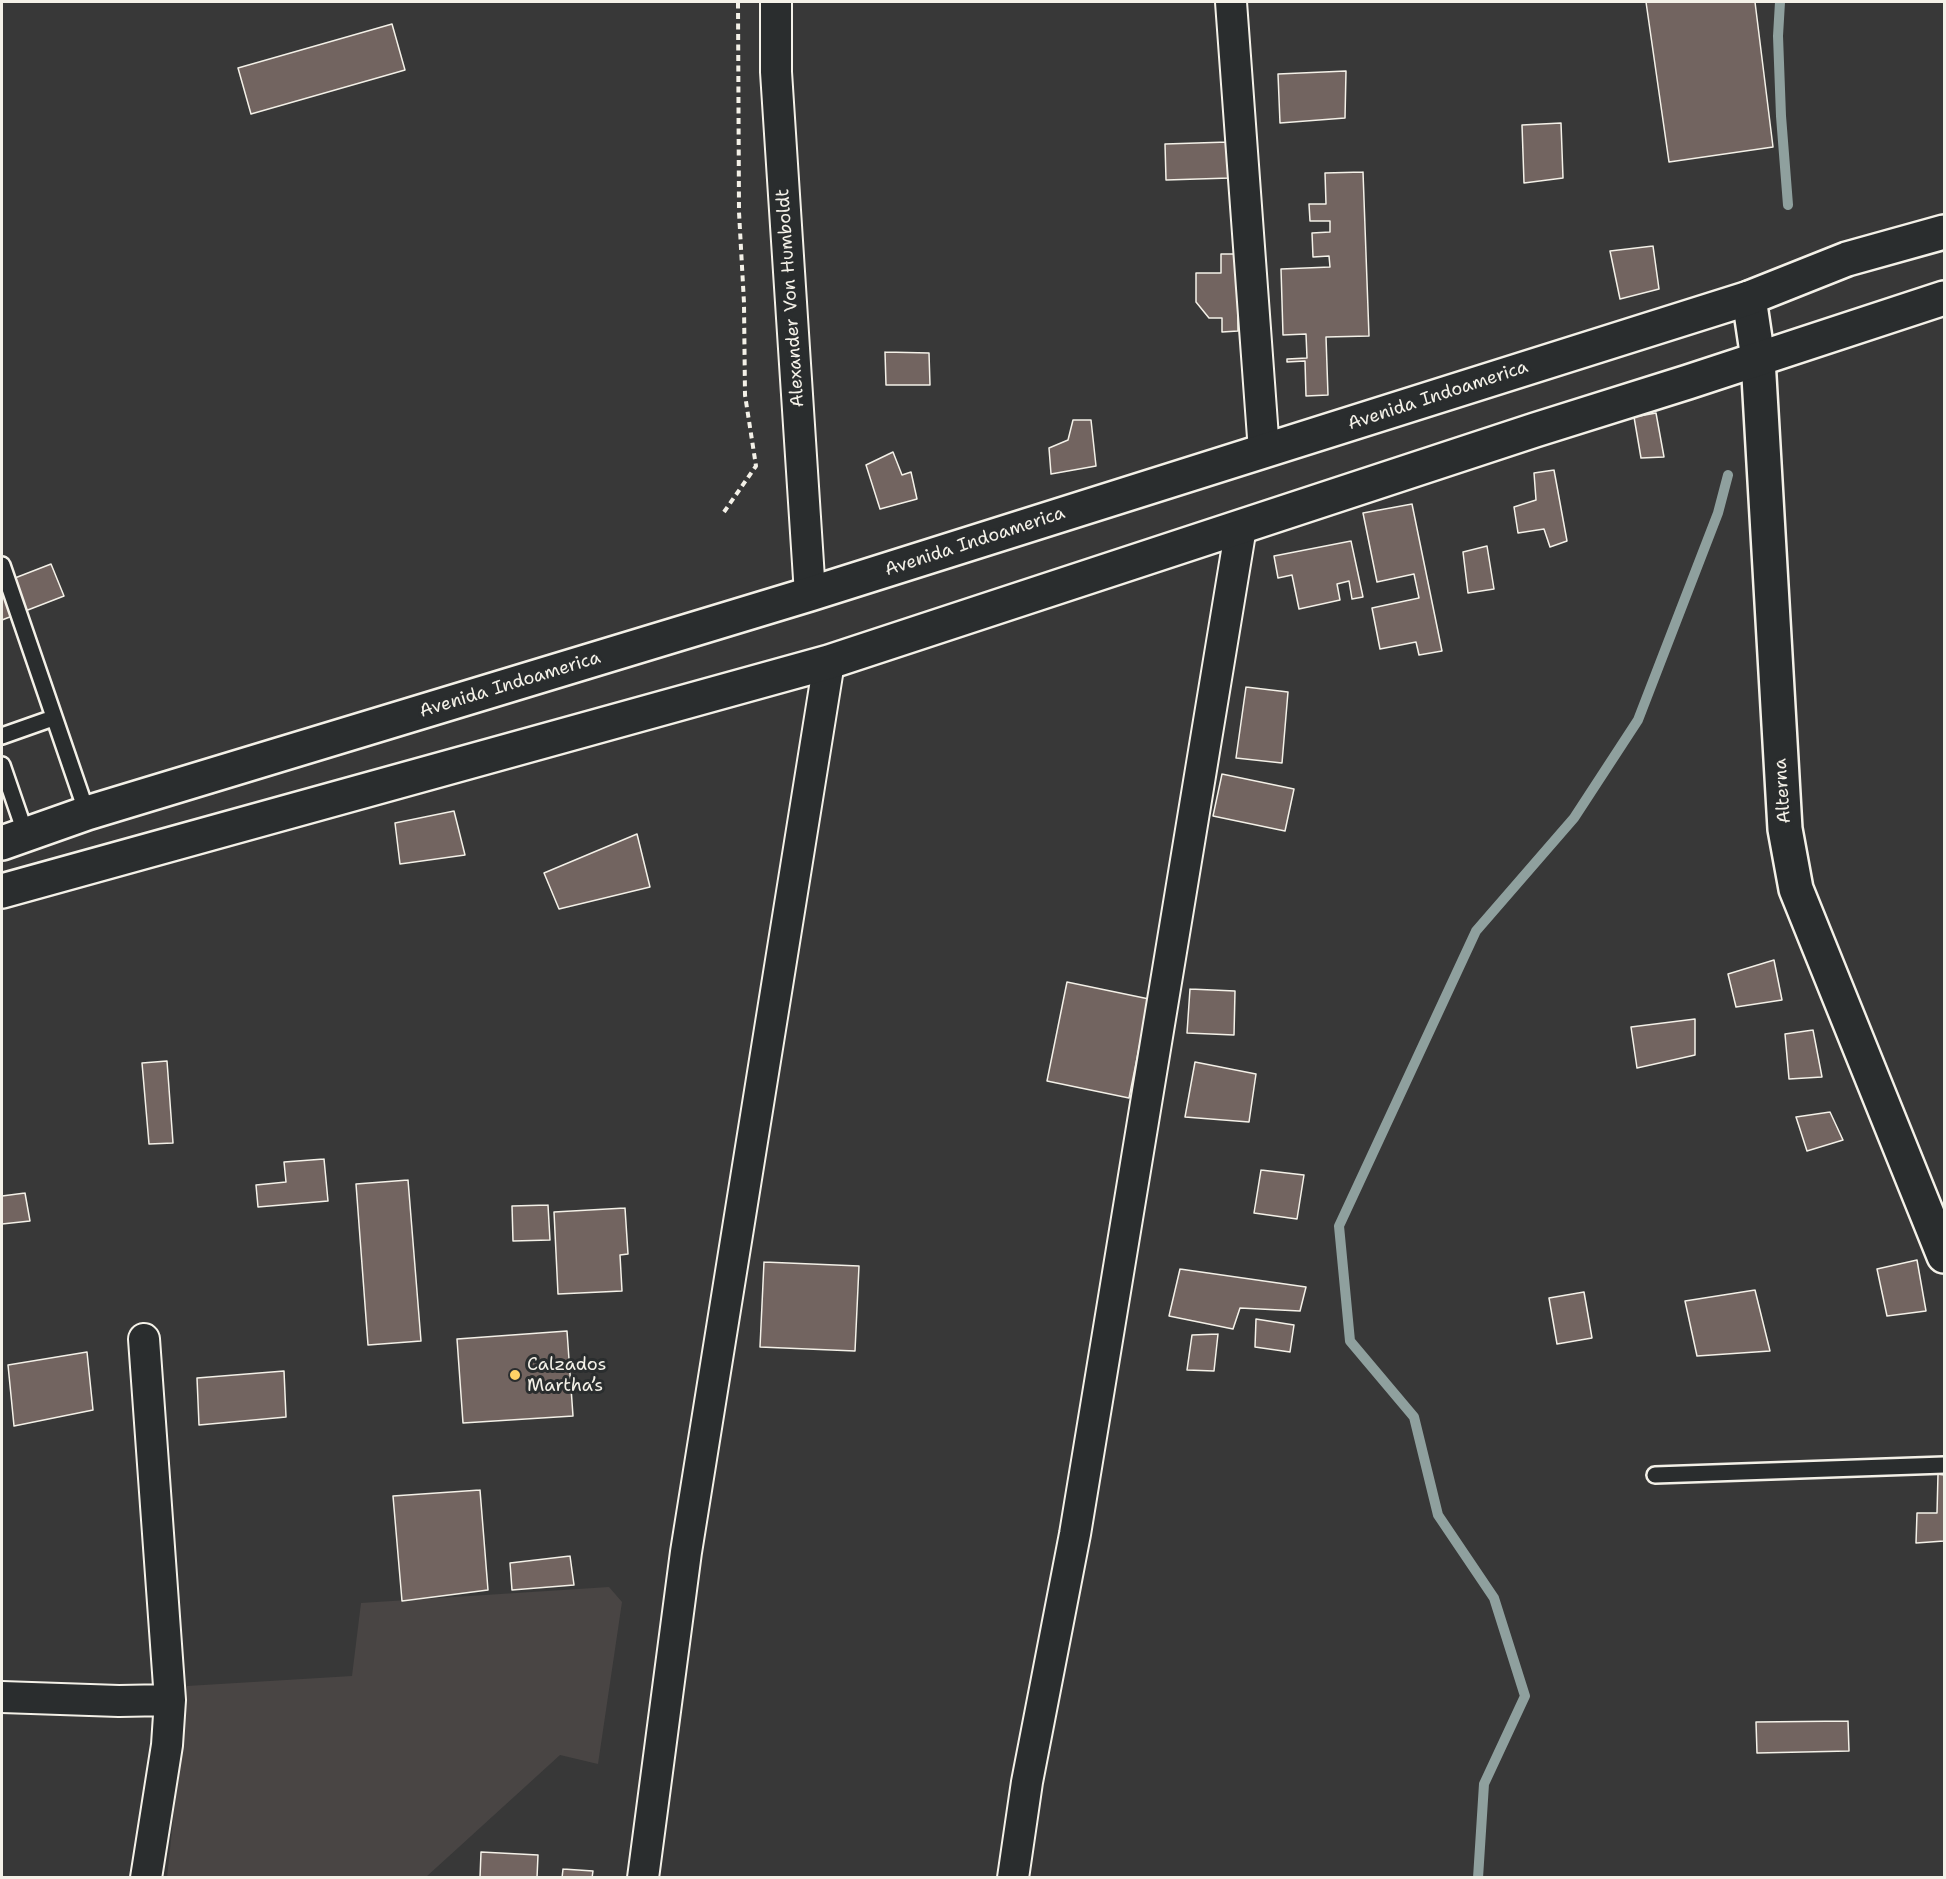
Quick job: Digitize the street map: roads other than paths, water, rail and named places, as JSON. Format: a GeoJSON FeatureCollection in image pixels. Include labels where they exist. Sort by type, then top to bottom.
{"type":"FeatureCollection","features":[{"type":"Feature","properties":{"kind":"main road","name":"Avenida Indoamerica"},"geometry":{"type":"LineString","coordinates":[[14,839],[87,813],[810,594],[1749,298],[1847,259],[1944,232]]}},
{"type":"Feature","properties":{"kind":"main road","name":"Alterna"},"geometry":{"type":"LineString","coordinates":[[1749,298],[1758,359],[1785,829],[1796,889],[1944,1257]]}},
{"type":"Feature","properties":{"kind":"main road"},"geometry":{"type":"LineString","coordinates":[[2,891],[829,662],[1944,298]]}},
{"type":"Feature","properties":{"kind":"main road"},"geometry":{"type":"LineString","coordinates":[[14,839],[43,879]]}},
{"type":"Feature","properties":{"kind":"street","name":"Alexander Von Humboldt"},"geometry":{"type":"LineString","coordinates":[[776,2],[776,72],[810,594]]}},
{"type":"Feature","properties":{"kind":"street"},"geometry":{"type":"LineString","coordinates":[[1231,2],[1264,451]]}},
{"type":"Feature","properties":{"kind":"street"},"geometry":{"type":"LineString","coordinates":[[1013,1878],[1027,1782],[1076,1534],[1241,528]]}},
{"type":"Feature","properties":{"kind":"street"},"geometry":{"type":"LineString","coordinates":[[644,1878],[686,1552],[829,662]]}},
{"type":"Feature","properties":{"kind":"street"},"geometry":{"type":"LineString","coordinates":[[144,1339],[170,1700],[167,1745],[146,1878]]}},
{"type":"Feature","properties":{"kind":"street"},"geometry":{"type":"LineString","coordinates":[[2,1697],[119,1701],[170,1700]]}},
{"type":"Feature","properties":{"kind":"lane"},"geometry":{"type":"LineString","coordinates":[[2,565],[87,813]]}},
{"type":"Feature","properties":{"kind":"lane"},"geometry":{"type":"LineString","coordinates":[[2,736],[53,718]]}},
{"type":"Feature","properties":{"kind":"lane"},"geometry":{"type":"LineString","coordinates":[[2,765],[14,839]]}},
{"type":"Feature","properties":{"kind":"lane"},"geometry":{"type":"LineString","coordinates":[[1655,1474],[1944,1465]]}},
{"type":"Feature","properties":{"kind":"waterway"},"geometry":{"type":"LineString","coordinates":[[1780,2],[1778,36],[1781,116],[1788,205]]}},
{"type":"Feature","properties":{"kind":"waterway"},"geometry":{"type":"LineString","coordinates":[[1478,1878],[1484,1784],[1525,1696],[1494,1598],[1438,1515],[1414,1417],[1350,1341],[1339,1226],[1476,931],[1574,818],[1638,720],[1718,513],[1728,475]]}},
{"type":"Feature","properties":{"kind":"place","name":"Calzados Martha’s"},"geometry":{"type":"Point","coordinates":[515,1375]}}]}
